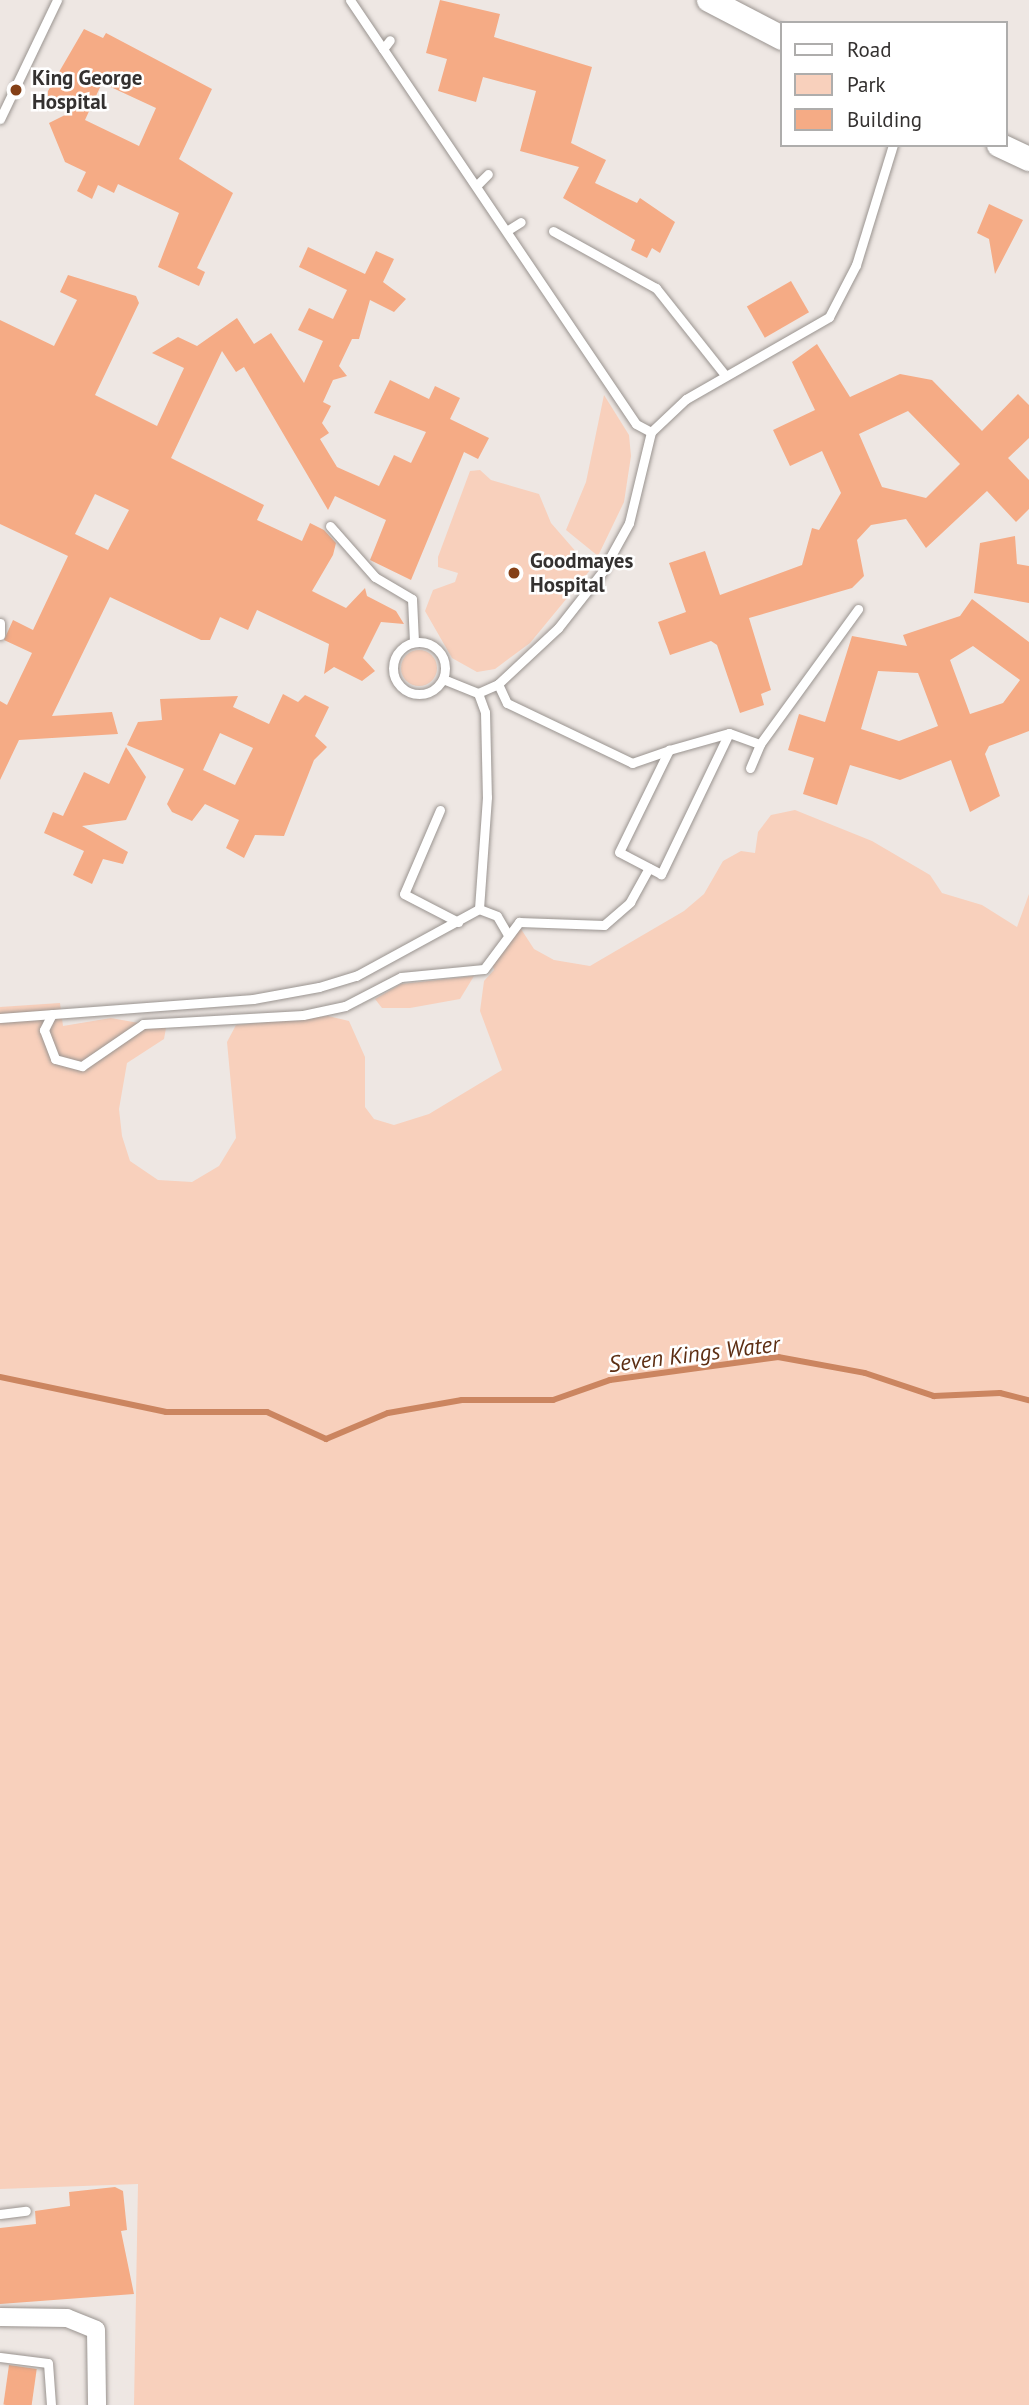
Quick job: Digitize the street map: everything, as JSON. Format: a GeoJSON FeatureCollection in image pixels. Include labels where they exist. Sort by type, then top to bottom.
{"type":"FeatureCollection","features":[{"type":"Feature","properties":{"kind":"main road"},"geometry":{"type":"LineString","coordinates":[[719,2],[780,37]]}},
{"type":"Feature","properties":{"kind":"main road"},"geometry":{"type":"LineString","coordinates":[[1003,147],[1029,159]]}},
{"type":"Feature","properties":{"kind":"street"},"geometry":{"type":"LineString","coordinates":[[0,2317],[89,2324],[98,2335],[96,2405]]}},
{"type":"Feature","properties":{"kind":"lane"},"geometry":{"type":"LineString","coordinates":[[0,119],[57,0]]}},
{"type":"Feature","properties":{"kind":"lane"},"geometry":{"type":"LineString","coordinates":[[350,0],[478,184],[636,424],[651,432]]}},
{"type":"Feature","properties":{"kind":"lane"},"geometry":{"type":"LineString","coordinates":[[383,49],[390,40]]}},
{"type":"Feature","properties":{"kind":"lane"},"geometry":{"type":"LineString","coordinates":[[443,679],[478,693],[498,684],[558,628],[602,572],[629,523],[651,432],[686,399],[725,375],[785,347],[839,303],[892,147]]}},
{"type":"Feature","properties":{"kind":"lane"},"geometry":{"type":"LineString","coordinates":[[478,184],[488,174]]}},
{"type":"Feature","properties":{"kind":"lane"},"geometry":{"type":"LineString","coordinates":[[508,230],[521,222]]}},
{"type":"Feature","properties":{"kind":"lane"},"geometry":{"type":"LineString","coordinates":[[553,231],[656,288],[725,375]]}},
{"type":"Feature","properties":{"kind":"lane"},"geometry":{"type":"LineString","coordinates":[[580,339],[590,332]]}},
{"type":"Feature","properties":{"kind":"lane"},"geometry":{"type":"LineString","coordinates":[[330,526],[376,577],[412,599],[414,642]]}},
{"type":"Feature","properties":{"kind":"lane"},"geometry":{"type":"LineString","coordinates":[[750,768],[760,744],[858,609]]}},
{"type":"Feature","properties":{"kind":"lane"},"geometry":{"type":"LineString","coordinates":[[0,623],[0,635]]}},
{"type":"Feature","properties":{"kind":"lane"},"geometry":{"type":"LineString","coordinates":[[414,642],[430,644],[442,655],[443,679],[424,694],[401,687],[394,659],[414,642]]}},
{"type":"Feature","properties":{"kind":"lane"},"geometry":{"type":"LineString","coordinates":[[498,684],[507,703],[632,763],[730,733],[760,744]]}},
{"type":"Feature","properties":{"kind":"lane"},"geometry":{"type":"LineString","coordinates":[[478,693],[485,712],[487,797],[479,909]]}},
{"type":"Feature","properties":{"kind":"lane"},"geometry":{"type":"LineString","coordinates":[[669,750],[620,852],[661,874],[730,733]]}},
{"type":"Feature","properties":{"kind":"lane"},"geometry":{"type":"LineString","coordinates":[[440,810],[404,894],[458,922]]}},
{"type":"Feature","properties":{"kind":"lane"},"geometry":{"type":"LineString","coordinates":[[52,1014],[44,1030],[55,1059],[82,1066],[143,1024],[303,1015],[345,1006],[401,977],[484,969],[507,933],[519,922],[604,925],[630,902],[649,868]]}},
{"type":"Feature","properties":{"kind":"lane"},"geometry":{"type":"LineString","coordinates":[[0,1018],[319,987],[356,976],[479,909]]}},
{"type":"Feature","properties":{"kind":"lane"},"geometry":{"type":"LineString","coordinates":[[479,909],[497,916],[507,933]]}},
{"type":"Feature","properties":{"kind":"lane"},"geometry":{"type":"LineString","coordinates":[[0,2214],[26,2211]]}},
{"type":"Feature","properties":{"kind":"lane"},"geometry":{"type":"LineString","coordinates":[[0,2357],[48,2363],[51,2405]]}},
{"type":"Feature","properties":{"kind":"green space"},"geometry":{"type":"Polygon","coordinates":[[[604,395],[629,435],[631,456],[624,502],[598,556],[566,530],[586,482],[604,395]]]}},
{"type":"Feature","properties":{"kind":"green space"},"geometry":{"type":"Polygon","coordinates":[[[480,470],[491,480],[539,494],[551,523],[591,569],[530,643],[495,669],[477,672],[452,658],[425,611],[433,590],[455,582],[458,573],[438,567],[438,557],[470,471],[480,470]]]}},
{"type":"Feature","properties":{"kind":"green space"},"geometry":{"type":"Polygon","coordinates":[[[419,650],[432,655],[437,668],[432,681],[419,686],[406,681],[401,668],[406,655],[419,650]]]}},
{"type":"Feature","properties":{"kind":"green space"},"geometry":{"type":"Polygon","coordinates":[[[795,810],[872,841],[930,875],[942,893],[982,905],[1017,927],[1029,894],[1029,2405],[134,2405],[138,2184],[0,2189],[0,1007],[60,1003],[63,1026],[111,1018],[166,1028],[164,1039],[127,1063],[119,1109],[122,1136],[130,1161],[158,1180],[192,1182],[219,1166],[236,1138],[227,1042],[236,1025],[328,1016],[349,1021],[365,1057],[365,1107],[374,1119],[394,1125],[429,1114],[502,1070],[480,1011],[484,981],[494,970],[489,954],[505,951],[509,936],[521,929],[534,949],[554,960],[590,966],[684,911],[704,894],[723,861],[741,851],[755,853],[758,832],[771,815],[795,810]]]}},
{"type":"Feature","properties":{"kind":"green space"},"geometry":{"type":"Polygon","coordinates":[[[474,976],[460,999],[410,1008],[382,1008],[375,999],[401,984],[474,976]]]}},
{"type":"Feature","properties":{"kind":"building"},"geometry":{"type":"Polygon","coordinates":[[[440,0],[500,14],[494,37],[592,67],[571,143],[606,160],[595,183],[637,203],[640,198],[675,222],[660,253],[652,248],[647,258],[631,250],[635,240],[563,198],[579,167],[520,151],[536,91],[483,77],[476,102],[438,91],[447,59],[426,53],[440,0]]]}},
{"type":"Feature","properties":{"kind":"building"},"geometry":{"type":"Polygon","coordinates":[[[84,29],[103,38],[106,33],[212,89],[179,159],[233,193],[197,268],[205,272],[199,286],[158,267],[179,213],[118,184],[114,193],[98,185],[92,199],[77,191],[86,172],[65,162],[49,123],[69,113],[48,103],[48,91],[84,29]],[[102,83],[85,120],[139,146],[156,108],[102,83]]]}},
{"type":"Feature","properties":{"kind":"building"},"geometry":{"type":"Polygon","coordinates":[[[989,204],[1023,220],[995,274],[989,239],[977,233],[989,204]]]}},
{"type":"Feature","properties":{"kind":"building"},"geometry":{"type":"Polygon","coordinates":[[[308,247],[365,274],[376,251],[394,259],[383,282],[406,299],[394,312],[370,300],[359,339],[352,339],[339,366],[347,376],[333,380],[323,402],[331,406],[322,423],[329,433],[320,439],[337,467],[379,486],[394,455],[411,463],[426,432],[374,413],[390,380],[429,399],[435,386],[460,398],[450,419],[489,438],[478,459],[464,452],[411,580],[370,560],[386,520],[335,496],[328,510],[244,367],[236,372],[222,351],[171,458],[264,505],[257,520],[302,541],[310,523],[324,530],[336,543],[333,555],[312,591],[346,608],[365,588],[367,596],[396,611],[404,624],[381,622],[363,658],[375,671],[362,681],[334,667],[324,674],[329,644],[257,610],[248,630],[220,617],[210,640],[201,640],[110,597],[52,716],[112,712],[118,734],[19,740],[0,780],[0,701],[7,705],[32,653],[4,640],[13,620],[33,630],[68,556],[0,524],[0,320],[54,346],[77,300],[60,292],[68,275],[136,296],[139,303],[95,395],[157,426],[184,368],[152,353],[178,337],[197,346],[237,318],[254,344],[271,333],[304,383],[323,341],[298,330],[309,308],[333,319],[347,290],[299,267],[308,247]],[[95,494],[75,534],[108,550],[129,510],[95,494]]]}},
{"type":"Feature","properties":{"kind":"building"},"geometry":{"type":"Polygon","coordinates":[[[791,281],[809,312],[765,338],[747,306],[791,281]]]}},
{"type":"Feature","properties":{"kind":"building"},"geometry":{"type":"Polygon","coordinates":[[[817,344],[850,397],[900,374],[932,380],[982,431],[1018,394],[1029,405],[1029,438],[1008,458],[1029,480],[1029,509],[1016,522],[987,491],[926,548],[906,519],[871,525],[857,540],[864,576],[852,588],[749,618],[771,690],[761,694],[764,705],[740,713],[717,645],[711,641],[670,655],[658,622],[686,612],[669,563],[705,551],[720,595],[802,565],[812,528],[819,530],[841,493],[822,451],[790,466],[773,430],[815,410],[792,362],[817,344]],[[908,411],[859,434],[882,487],[926,498],[960,464],[908,411]]]}},
{"type":"Feature","properties":{"kind":"building"},"geometry":{"type":"Polygon","coordinates":[[[1015,536],[1017,564],[1029,566],[1029,603],[974,593],[980,543],[1015,536]]]}},
{"type":"Feature","properties":{"kind":"building"},"geometry":{"type":"Polygon","coordinates":[[[972,599],[1029,642],[1029,731],[989,746],[985,754],[1000,796],[970,812],[951,760],[900,780],[850,765],[837,805],[803,794],[814,758],[788,750],[799,714],[825,722],[852,636],[907,646],[903,635],[960,616],[972,599]],[[973,646],[950,660],[970,714],[1003,703],[1020,680],[973,646]],[[878,671],[861,729],[899,741],[938,726],[918,673],[878,671]]]}},
{"type":"Feature","properties":{"kind":"building"},"geometry":{"type":"Polygon","coordinates":[[[283,694],[298,702],[305,695],[329,707],[315,736],[327,747],[314,760],[284,836],[255,835],[244,858],[226,848],[239,820],[205,804],[192,821],[172,812],[167,804],[184,769],[127,745],[138,722],[162,720],[160,699],[238,696],[233,707],[269,724],[283,694]],[[220,733],[203,770],[235,785],[253,748],[220,733]]]}},
{"type":"Feature","properties":{"kind":"building"},"geometry":{"type":"Polygon","coordinates":[[[126,747],[146,777],[126,820],[82,826],[128,852],[123,864],[103,859],[92,884],[73,875],[84,851],[44,833],[53,812],[63,816],[84,772],[109,784],[126,747]]]}},
{"type":"Feature","properties":{"kind":"building"},"geometry":{"type":"Polygon","coordinates":[[[115,2187],[123,2191],[127,2230],[121,2231],[134,2294],[0,2304],[0,2228],[36,2224],[35,2211],[70,2206],[69,2192],[115,2187]]]}},
{"type":"Feature","properties":{"kind":"building"},"geometry":{"type":"Polygon","coordinates":[[[9,2365],[37,2369],[32,2405],[3,2405],[9,2365]]]}},
{"type":"Feature","properties":{"kind":"waterway","name":"Seven Kings Water"},"geometry":{"type":"LineString","coordinates":[[0,1377],[166,1412],[267,1412],[326,1439],[388,1413],[462,1400],[553,1400],[610,1380],[778,1357],[865,1373],[934,1396],[1000,1393],[1029,1400]]}},
{"type":"Feature","properties":{"kind":"place","name":"King George Hospital"},"geometry":{"type":"Point","coordinates":[16,90]}},
{"type":"Feature","properties":{"kind":"place","name":"Goodmayes Hospital"},"geometry":{"type":"Point","coordinates":[514,573]}}]}
